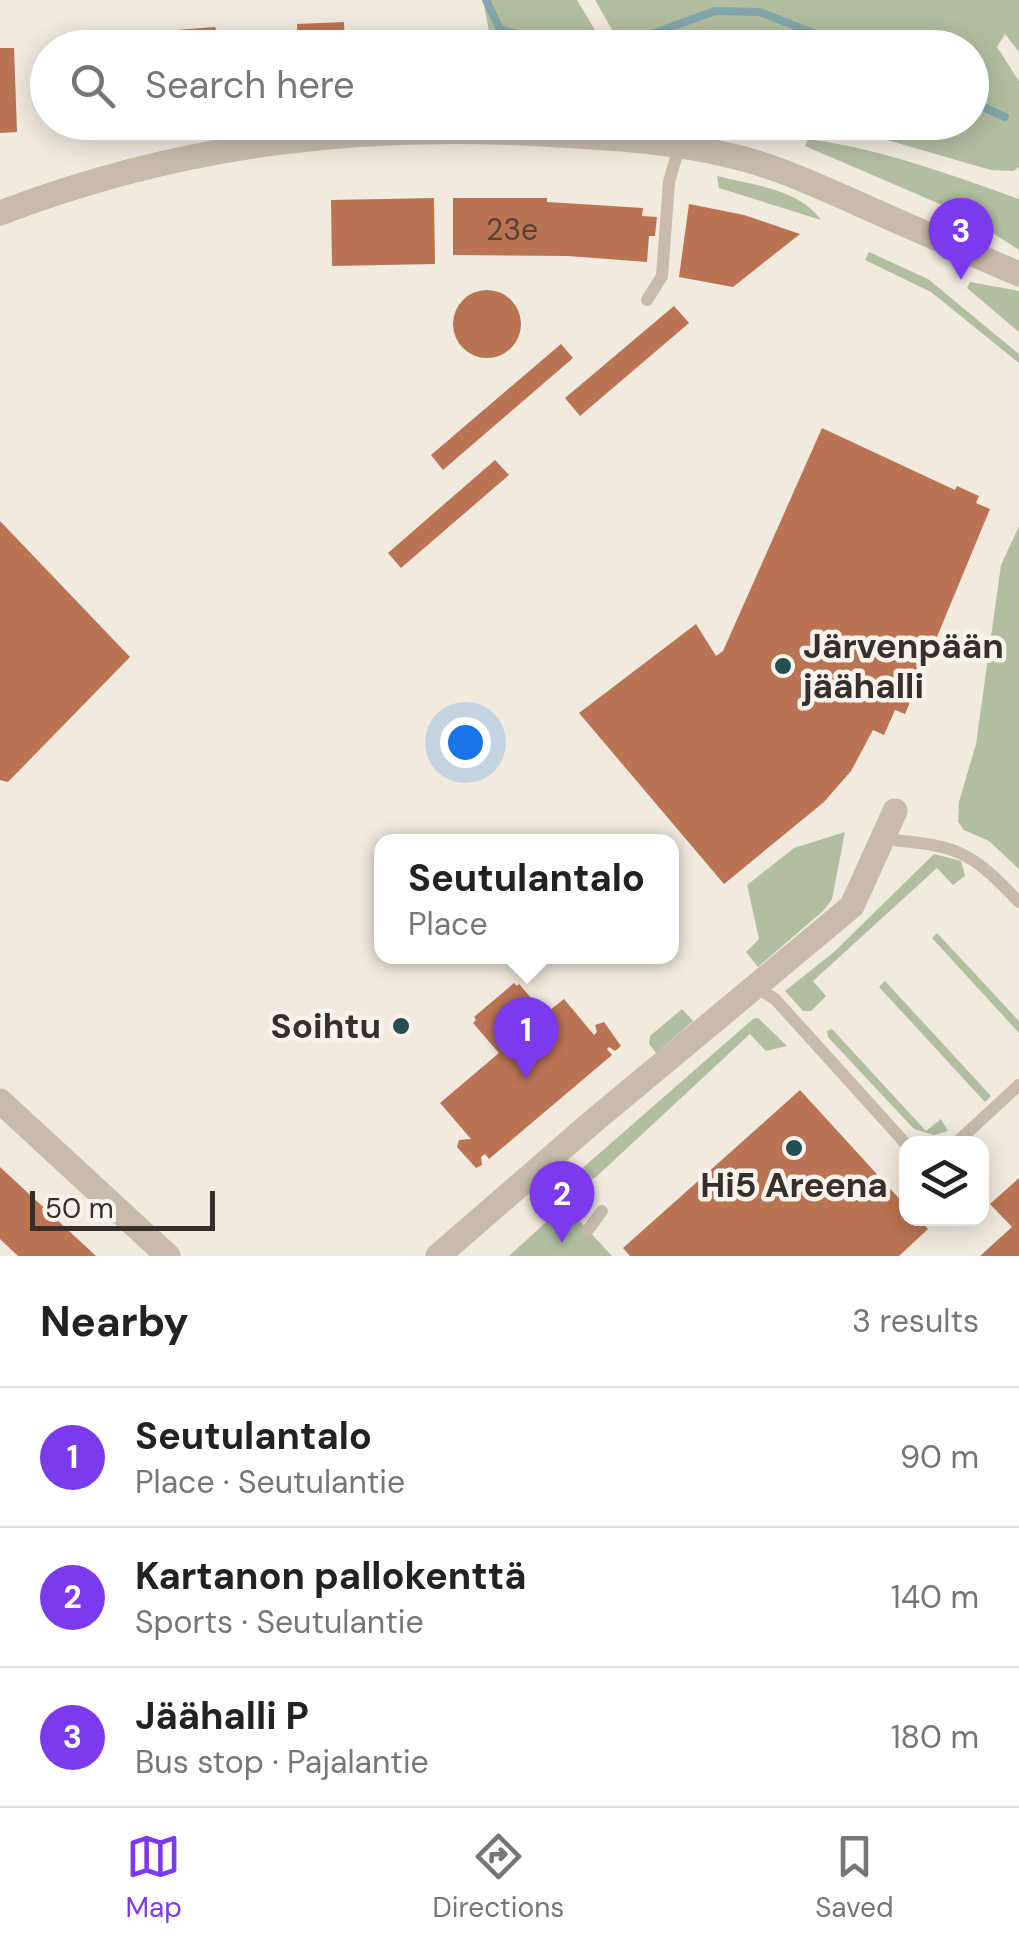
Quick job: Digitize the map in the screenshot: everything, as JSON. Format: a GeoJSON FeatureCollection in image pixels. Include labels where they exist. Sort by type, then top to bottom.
{"type":"FeatureCollection","features":[{"type":"Feature","properties":{"kind":"street"},"geometry":{"type":"LineString","coordinates":[[0,213],[68,187],[153,164],[282,140]]}},
{"type":"Feature","properties":{"kind":"street"},"geometry":{"type":"LineString","coordinates":[[632,140],[733,156],[817,184],[1019,274]]}},
{"type":"Feature","properties":{"kind":"street"},"geometry":{"type":"LineString","coordinates":[[438,1256],[852,906],[895,811]]}},
{"type":"Feature","properties":{"kind":"street"},"geometry":{"type":"LineString","coordinates":[[0,1101],[168,1256]]}},
{"type":"Feature","properties":{"kind":"lane"},"geometry":{"type":"LineString","coordinates":[[648,300],[662,276],[669,182],[679,147]]}},
{"type":"Feature","properties":{"kind":"lane"},"geometry":{"type":"LineString","coordinates":[[883,839],[929,844],[970,856],[1019,902]]}},
{"type":"Feature","properties":{"kind":"lane"},"geometry":{"type":"LineString","coordinates":[[754,986],[776,999],[899,1136]]}},
{"type":"Feature","properties":{"kind":"lane"},"geometry":{"type":"LineString","coordinates":[[964,1136],[1019,1085]]}},
{"type":"Feature","properties":{"kind":"lane"},"geometry":{"type":"LineString","coordinates":[[588,1230],[602,1211]]}},
{"type":"Feature","properties":{"kind":"green space"},"geometry":{"type":"Polygon","coordinates":[[[483,0],[577,0],[595,30],[489,30],[483,0]]]}},
{"type":"Feature","properties":{"kind":"green space"},"geometry":{"type":"Polygon","coordinates":[[[595,0],[1019,0],[1019,52],[1005,34],[997,47],[1019,81],[1019,167],[1013,171],[991,170],[887,140],[989,140],[989,30],[612,30],[595,0]]]}},
{"type":"Feature","properties":{"kind":"green space"},"geometry":{"type":"Polygon","coordinates":[[[808,140],[815,140],[888,156],[1019,199],[1019,250],[963,214],[805,146],[808,140]]]}},
{"type":"Feature","properties":{"kind":"green space"},"geometry":{"type":"Polygon","coordinates":[[[717,176],[788,195],[801,201],[821,220],[719,188],[717,176]]]}},
{"type":"Feature","properties":{"kind":"green space"},"geometry":{"type":"Polygon","coordinates":[[[869,252],[928,279],[1019,354],[1019,363],[931,292],[865,260],[869,252]]]}},
{"type":"Feature","properties":{"kind":"green space"},"geometry":{"type":"Polygon","coordinates":[[[970,282],[1019,291],[1019,332],[967,288],[970,282]]]}},
{"type":"Feature","properties":{"kind":"green space"},"geometry":{"type":"Polygon","coordinates":[[[1019,526],[1019,869],[989,841],[964,830],[958,822],[959,802],[976,744],[1001,565],[1019,526]]]}},
{"type":"Feature","properties":{"kind":"green space"},"geometry":{"type":"Polygon","coordinates":[[[845,832],[832,899],[758,967],[746,952],[759,939],[747,885],[794,848],[845,832]]]}},
{"type":"Feature","properties":{"kind":"green space"},"geometry":{"type":"Polygon","coordinates":[[[934,854],[961,861],[965,876],[953,885],[937,868],[813,981],[826,996],[811,1011],[803,1011],[785,991],[834,952],[934,854]]]}},
{"type":"Feature","properties":{"kind":"green space"},"geometry":{"type":"Polygon","coordinates":[[[937,933],[1019,1021],[1019,1033],[932,938],[937,933]]]}},
{"type":"Feature","properties":{"kind":"green space"},"geometry":{"type":"Polygon","coordinates":[[[885,981],[991,1096],[985,1102],[879,987],[885,981]]]}},
{"type":"Feature","properties":{"kind":"green space"},"geometry":{"type":"Polygon","coordinates":[[[682,1009],[693,1021],[656,1053],[649,1044],[650,1036],[682,1009]]]}},
{"type":"Feature","properties":{"kind":"green space"},"geometry":{"type":"Polygon","coordinates":[[[758,1018],[787,1046],[766,1051],[750,1034],[587,1182],[578,1172],[758,1018]]]}},
{"type":"Feature","properties":{"kind":"green space"},"geometry":{"type":"Polygon","coordinates":[[[832,1029],[926,1131],[941,1119],[948,1131],[934,1135],[914,1129],[828,1037],[827,1031],[832,1029]]]}},
{"type":"Feature","properties":{"kind":"green space"},"geometry":{"type":"Polygon","coordinates":[[[565,1205],[612,1256],[509,1256],[565,1205]]]}},
{"type":"Feature","properties":{"kind":"building"},"geometry":{"type":"Polygon","coordinates":[[[344,22],[344,30],[297,30],[297,24],[344,22]]]}},
{"type":"Feature","properties":{"kind":"building"},"geometry":{"type":"Polygon","coordinates":[[[0,48],[14,48],[17,132],[0,133],[0,48]]]}},
{"type":"Feature","properties":{"kind":"building"},"geometry":{"type":"Polygon","coordinates":[[[434,198],[435,264],[332,266],[331,200],[434,198]]]}},
{"type":"Feature","properties":{"kind":"building"},"geometry":{"type":"Polygon","coordinates":[[[453,198],[547,198],[547,202],[643,208],[642,216],[657,217],[655,236],[649,236],[647,262],[568,256],[453,255],[453,198]]]}},
{"type":"Feature","properties":{"kind":"building"},"geometry":{"type":"Polygon","coordinates":[[[689,204],[744,215],[800,234],[733,287],[679,277],[689,204]]]}},
{"type":"Feature","properties":{"kind":"building"},"geometry":{"type":"Polygon","coordinates":[[[487,290],[500,292],[511,300],[519,311],[519,337],[511,348],[500,356],[487,358],[474,356],[463,348],[455,337],[453,324],[455,311],[463,300],[474,292],[487,290]]]}},
{"type":"Feature","properties":{"kind":"building"},"geometry":{"type":"Polygon","coordinates":[[[674,306],[689,323],[580,416],[565,398],[674,306]]]}},
{"type":"Feature","properties":{"kind":"building"},"geometry":{"type":"Polygon","coordinates":[[[561,344],[573,358],[443,470],[431,455],[561,344]]]}},
{"type":"Feature","properties":{"kind":"building","name":"Järvenpään jäähalli"},"geometry":{"type":"Polygon","coordinates":[[[822,428],[955,490],[957,486],[979,496],[976,503],[990,509],[905,714],[895,710],[884,735],[873,730],[851,771],[824,802],[724,884],[579,713],[696,624],[716,656],[723,651],[822,428]]]}},
{"type":"Feature","properties":{"kind":"building"},"geometry":{"type":"Polygon","coordinates":[[[495,460],[509,475],[401,568],[388,553],[495,460]]]}},
{"type":"Feature","properties":{"kind":"building"},"geometry":{"type":"Polygon","coordinates":[[[0,521],[130,657],[8,782],[0,780],[0,521]]]}},
{"type":"Feature","properties":{"kind":"building"},"geometry":{"type":"Polygon","coordinates":[[[514,983],[545,1014],[564,999],[594,1035],[595,1025],[604,1022],[621,1046],[615,1051],[609,1047],[612,1055],[489,1159],[485,1154],[481,1157],[482,1165],[476,1168],[457,1147],[459,1140],[471,1139],[440,1103],[499,1053],[473,1023],[474,1017],[514,983]]]}},
{"type":"Feature","properties":{"kind":"building","name":"Hi5 Areena"},"geometry":{"type":"Polygon","coordinates":[[[800,1090],[899,1198],[899,1226],[928,1229],[899,1256],[630,1256],[623,1248],[800,1090]]]}},
{"type":"Feature","properties":{"kind":"building"},"geometry":{"type":"Polygon","coordinates":[[[0,1167],[96,1256],[18,1256],[0,1239],[0,1167]]]}},
{"type":"Feature","properties":{"kind":"building"},"geometry":{"type":"Polygon","coordinates":[[[1019,1178],[1019,1256],[980,1256],[1012,1227],[990,1204],[1019,1178]]]}},
{"type":"Feature","properties":{"kind":"waterway"},"geometry":{"type":"LineString","coordinates":[[486,0],[503,30]]}},
{"type":"Feature","properties":{"kind":"waterway"},"geometry":{"type":"LineString","coordinates":[[663,30],[715,11],[760,12],[806,30]]}},
{"type":"Feature","properties":{"kind":"waterway"},"geometry":{"type":"LineString","coordinates":[[989,110],[1005,117]]}},
{"type":"Feature","properties":{"kind":"place","name":"Jäähalli P"},"geometry":{"type":"Point","coordinates":[961,280]}},
{"type":"Feature","properties":{"kind":"place","name":"Järvenpään jäähalli"},"geometry":{"type":"Point","coordinates":[783,666]}},
{"type":"Feature","properties":{"kind":"place","name":"Soihtu"},"geometry":{"type":"Point","coordinates":[401,1026]}},
{"type":"Feature","properties":{"kind":"place","name":"Seutulantalo"},"geometry":{"type":"Point","coordinates":[526,1079]}},
{"type":"Feature","properties":{"kind":"place","name":"Hi5 Areena"},"geometry":{"type":"Point","coordinates":[794,1148]}},
{"type":"Feature","properties":{"kind":"place","name":"Kartanon pallokenttä"},"geometry":{"type":"Point","coordinates":[562,1243]}}]}
